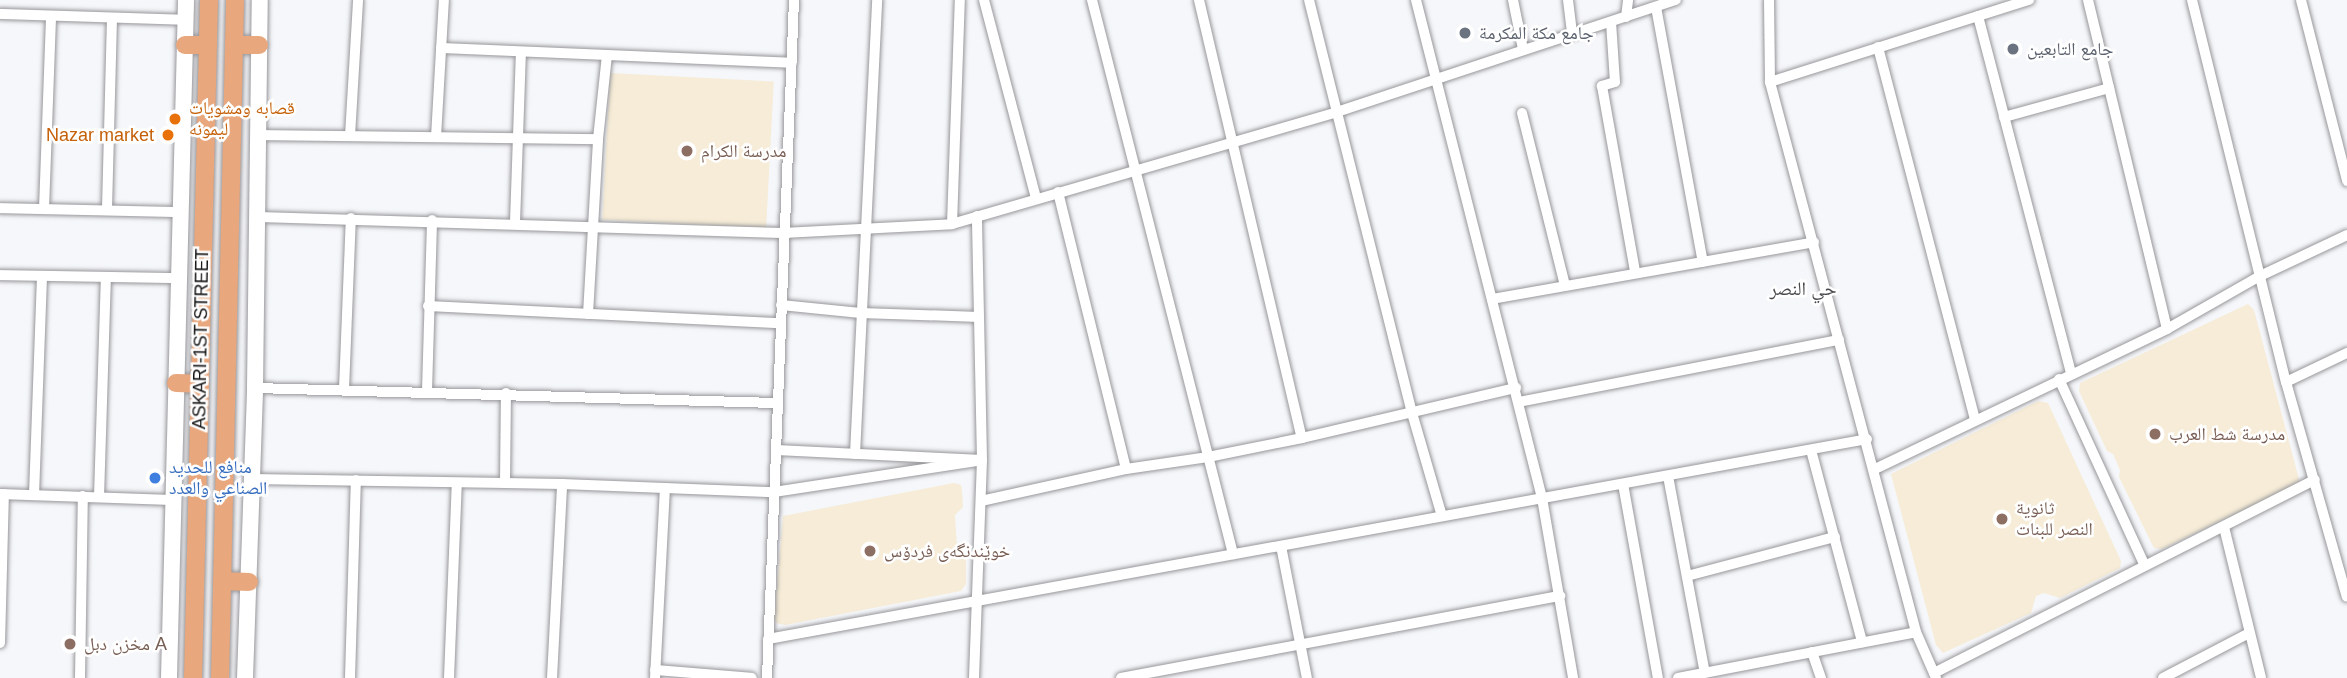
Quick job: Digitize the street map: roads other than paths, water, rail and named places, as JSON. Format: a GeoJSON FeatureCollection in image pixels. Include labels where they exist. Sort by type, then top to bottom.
{"type":"FeatureCollection","features":[{"type":"Feature","properties":{"kind":"main road","name":"ASKARI-1ST STREET"},"geometry":{"type":"LineString","coordinates":[[193,678],[209,0]]}},
{"type":"Feature","properties":{"kind":"main road","name":"ASKARI-1ST STREET"},"geometry":{"type":"LineString","coordinates":[[220,678],[234,0]]}},
{"type":"Feature","properties":{"kind":"main road"},"geometry":{"type":"LineString","coordinates":[[185,45],[208,45]]}},
{"type":"Feature","properties":{"kind":"main road"},"geometry":{"type":"LineString","coordinates":[[234,45],[259,45]]}},
{"type":"Feature","properties":{"kind":"main road"},"geometry":{"type":"LineString","coordinates":[[176,383],[200,384]]}},
{"type":"Feature","properties":{"kind":"main road"},"geometry":{"type":"LineString","coordinates":[[222,581],[249,582]]}},
{"type":"Feature","properties":{"kind":"street"},"geometry":{"type":"LineString","coordinates":[[169,678],[186,0]]}},
{"type":"Feature","properties":{"kind":"street"},"geometry":{"type":"LineString","coordinates":[[245,678],[259,217],[260,0]]}},
{"type":"Feature","properties":{"kind":"street"},"geometry":{"type":"LineString","coordinates":[[350,136],[358,0]]}},
{"type":"Feature","properties":{"kind":"street"},"geometry":{"type":"LineString","coordinates":[[436,137],[444,0]]}},
{"type":"Feature","properties":{"kind":"street"},"geometry":{"type":"LineString","coordinates":[[767,678],[794,0]]}},
{"type":"Feature","properties":{"kind":"street"},"geometry":{"type":"LineString","coordinates":[[855,454],[877,0]]}},
{"type":"Feature","properties":{"kind":"street"},"geometry":{"type":"LineString","coordinates":[[952,224],[960,0]]}},
{"type":"Feature","properties":{"kind":"street"},"geometry":{"type":"LineString","coordinates":[[984,0],[1036,198]]}},
{"type":"Feature","properties":{"kind":"street"},"geometry":{"type":"LineString","coordinates":[[1092,0],[1233,555]]}},
{"type":"Feature","properties":{"kind":"street"},"geometry":{"type":"LineString","coordinates":[[1199,0],[1302,438]]}},
{"type":"Feature","properties":{"kind":"street"},"geometry":{"type":"LineString","coordinates":[[1309,0],[1412,414],[1442,516]]}},
{"type":"Feature","properties":{"kind":"street"},"geometry":{"type":"LineString","coordinates":[[1416,0],[1542,498],[1573,678]]}},
{"type":"Feature","properties":{"kind":"street"},"geometry":{"type":"LineString","coordinates":[[1513,0],[1523,49]]}},
{"type":"Feature","properties":{"kind":"street"},"geometry":{"type":"LineString","coordinates":[[1568,0],[1572,33]]}},
{"type":"Feature","properties":{"kind":"street"},"geometry":{"type":"LineString","coordinates":[[1626,17],[1628,0]]}},
{"type":"Feature","properties":{"kind":"street"},"geometry":{"type":"LineString","coordinates":[[259,217],[515,222],[783,233],[952,224],[1337,113],[1676,0]]}},
{"type":"Feature","properties":{"kind":"street"},"geometry":{"type":"LineString","coordinates":[[1769,0],[1770,82],[1875,469],[1916,632],[1935,676],[2144,564],[2315,480]]}},
{"type":"Feature","properties":{"kind":"street"},"geometry":{"type":"LineString","coordinates":[[1770,82],[2029,0]]}},
{"type":"Feature","properties":{"kind":"street"},"geometry":{"type":"LineString","coordinates":[[2088,0],[2167,329]]}},
{"type":"Feature","properties":{"kind":"street"},"geometry":{"type":"LineString","coordinates":[[2192,0],[2286,382],[2347,597]]}},
{"type":"Feature","properties":{"kind":"street"},"geometry":{"type":"LineString","coordinates":[[2301,0],[2347,181]]}},
{"type":"Feature","properties":{"kind":"street"},"geometry":{"type":"LineString","coordinates":[[1656,7],[1703,262]]}},
{"type":"Feature","properties":{"kind":"street"},"geometry":{"type":"LineString","coordinates":[[0,14],[186,20]]}},
{"type":"Feature","properties":{"kind":"street"},"geometry":{"type":"LineString","coordinates":[[44,209],[51,16]]}},
{"type":"Feature","properties":{"kind":"street"},"geometry":{"type":"LineString","coordinates":[[1978,16],[2071,374]]}},
{"type":"Feature","properties":{"kind":"street"},"geometry":{"type":"LineString","coordinates":[[107,209],[112,19]]}},
{"type":"Feature","properties":{"kind":"street"},"geometry":{"type":"LineString","coordinates":[[1611,22],[1615,82],[1602,86],[1635,272]]}},
{"type":"Feature","properties":{"kind":"street"},"geometry":{"type":"LineString","coordinates":[[1878,47],[1975,419]]}},
{"type":"Feature","properties":{"kind":"street"},"geometry":{"type":"LineString","coordinates":[[441,48],[792,63]]}},
{"type":"Feature","properties":{"kind":"street"},"geometry":{"type":"LineString","coordinates":[[515,222],[521,52]]}},
{"type":"Feature","properties":{"kind":"street"},"geometry":{"type":"LineString","coordinates":[[588,314],[598,139],[607,55]]}},
{"type":"Feature","properties":{"kind":"street"},"geometry":{"type":"LineString","coordinates":[[2004,117],[2109,88]]}},
{"type":"Feature","properties":{"kind":"street"},"geometry":{"type":"LineString","coordinates":[[1522,113],[1564,285]]}},
{"type":"Feature","properties":{"kind":"street"},"geometry":{"type":"LineString","coordinates":[[260,135],[598,139]]}},
{"type":"Feature","properties":{"kind":"street"},"geometry":{"type":"LineString","coordinates":[[1058,192],[1126,469]]}},
{"type":"Feature","properties":{"kind":"street"},"geometry":{"type":"LineString","coordinates":[[0,208],[180,212]]}},
{"type":"Feature","properties":{"kind":"street"},"geometry":{"type":"LineString","coordinates":[[974,678],[979,601],[982,460],[977,216]]}},
{"type":"Feature","properties":{"kind":"street"},"geometry":{"type":"LineString","coordinates":[[344,389],[351,218]]}},
{"type":"Feature","properties":{"kind":"street"},"geometry":{"type":"LineString","coordinates":[[427,391],[432,220]]}},
{"type":"Feature","properties":{"kind":"street"},"geometry":{"type":"LineString","coordinates":[[1875,469],[2167,329],[2260,276],[2347,235]]}},
{"type":"Feature","properties":{"kind":"street"},"geometry":{"type":"LineString","coordinates":[[1492,299],[1814,242]]}},
{"type":"Feature","properties":{"kind":"street"},"geometry":{"type":"LineString","coordinates":[[0,275],[178,278]]}},
{"type":"Feature","properties":{"kind":"street"},"geometry":{"type":"LineString","coordinates":[[34,495],[43,276]]}},
{"type":"Feature","properties":{"kind":"street"},"geometry":{"type":"LineString","coordinates":[[99,497],[106,277]]}},
{"type":"Feature","properties":{"kind":"street"},"geometry":{"type":"LineString","coordinates":[[428,306],[780,323]]}},
{"type":"Feature","properties":{"kind":"street"},"geometry":{"type":"LineString","coordinates":[[781,306],[861,313],[979,317]]}},
{"type":"Feature","properties":{"kind":"street"},"geometry":{"type":"LineString","coordinates":[[1519,402],[1839,340]]}},
{"type":"Feature","properties":{"kind":"street"},"geometry":{"type":"LineString","coordinates":[[2286,382],[2347,352]]}},
{"type":"Feature","properties":{"kind":"street"},"geometry":{"type":"LineString","coordinates":[[2059,379],[2144,564]]}},
{"type":"Feature","properties":{"kind":"street"},"geometry":{"type":"LineString","coordinates":[[255,388],[506,393],[777,403]]}},
{"type":"Feature","properties":{"kind":"street"},"geometry":{"type":"LineString","coordinates":[[981,501],[1126,469],[1208,457],[1302,438],[1516,388]]}},
{"type":"Feature","properties":{"kind":"street"},"geometry":{"type":"LineString","coordinates":[[505,484],[506,393]]}},
{"type":"Feature","properties":{"kind":"street"},"geometry":{"type":"LineString","coordinates":[[768,639],[1867,439]]}},
{"type":"Feature","properties":{"kind":"street"},"geometry":{"type":"LineString","coordinates":[[776,450],[982,460]]}},
{"type":"Feature","properties":{"kind":"street"},"geometry":{"type":"LineString","coordinates":[[1811,450],[1862,642]]}},
{"type":"Feature","properties":{"kind":"street"},"geometry":{"type":"LineString","coordinates":[[251,480],[562,484],[774,492],[982,460]]}},
{"type":"Feature","properties":{"kind":"street"},"geometry":{"type":"LineString","coordinates":[[1668,475],[1705,673]]}},
{"type":"Feature","properties":{"kind":"street"},"geometry":{"type":"LineString","coordinates":[[350,678],[356,480]]}},
{"type":"Feature","properties":{"kind":"street"},"geometry":{"type":"LineString","coordinates":[[449,678],[457,483]]}},
{"type":"Feature","properties":{"kind":"street"},"geometry":{"type":"LineString","coordinates":[[552,678],[562,484]]}},
{"type":"Feature","properties":{"kind":"street"},"geometry":{"type":"LineString","coordinates":[[1623,484],[1658,678]]}},
{"type":"Feature","properties":{"kind":"street"},"geometry":{"type":"LineString","coordinates":[[665,488],[655,674],[752,678]]}},
{"type":"Feature","properties":{"kind":"street"},"geometry":{"type":"LineString","coordinates":[[0,643],[2,494],[172,500]]}},
{"type":"Feature","properties":{"kind":"street"},"geometry":{"type":"LineString","coordinates":[[79,678],[83,496]]}},
{"type":"Feature","properties":{"kind":"street"},"geometry":{"type":"LineString","coordinates":[[2224,527],[2261,678]]}},
{"type":"Feature","properties":{"kind":"street"},"geometry":{"type":"LineString","coordinates":[[1687,576],[1835,537]]}},
{"type":"Feature","properties":{"kind":"street"},"geometry":{"type":"LineString","coordinates":[[1281,546],[1307,678]]}},
{"type":"Feature","properties":{"kind":"street"},"geometry":{"type":"LineString","coordinates":[[1121,678],[1560,596]]}},
{"type":"Feature","properties":{"kind":"street"},"geometry":{"type":"LineString","coordinates":[[1678,678],[1916,632]]}},
{"type":"Feature","properties":{"kind":"street"},"geometry":{"type":"LineString","coordinates":[[2163,678],[2249,633]]}},
{"type":"Feature","properties":{"kind":"street"},"geometry":{"type":"LineString","coordinates":[[1812,652],[1821,678]]}},
{"type":"Feature","properties":{"kind":"place","name":"جامع مكة المكرمة"},"geometry":{"type":"Point","coordinates":[1465,33]}},
{"type":"Feature","properties":{"kind":"place","name":"جامع التابعين"},"geometry":{"type":"Point","coordinates":[2013,49]}},
{"type":"Feature","properties":{"kind":"place","name":"قصابه ومشويات ليمونه"},"geometry":{"type":"Point","coordinates":[175,119]}},
{"type":"Feature","properties":{"kind":"place","name":"Nazar market"},"geometry":{"type":"Point","coordinates":[168,135]}},
{"type":"Feature","properties":{"kind":"place","name":"مدرسة الكرام"},"geometry":{"type":"Point","coordinates":[687,151]}},
{"type":"Feature","properties":{"kind":"place","name":"مدرسة شط العرب"},"geometry":{"type":"Point","coordinates":[2155,434]}},
{"type":"Feature","properties":{"kind":"place","name":"منافع للحديد الصناعي والعدد"},"geometry":{"type":"Point","coordinates":[155,478]}},
{"type":"Feature","properties":{"kind":"place","name":"ثانوية النصر للبنات"},"geometry":{"type":"Point","coordinates":[2002,519]}},
{"type":"Feature","properties":{"kind":"place","name":"خوێندنگەی فردۆس"},"geometry":{"type":"Point","coordinates":[870,551]}},
{"type":"Feature","properties":{"kind":"place","name":"مخزن دبل A"},"geometry":{"type":"Point","coordinates":[70,644]}},
{"type":"Feature","properties":{"kind":"district","name":"حي النصر"},"geometry":{"type":"Point","coordinates":[1803,289]}}]}
